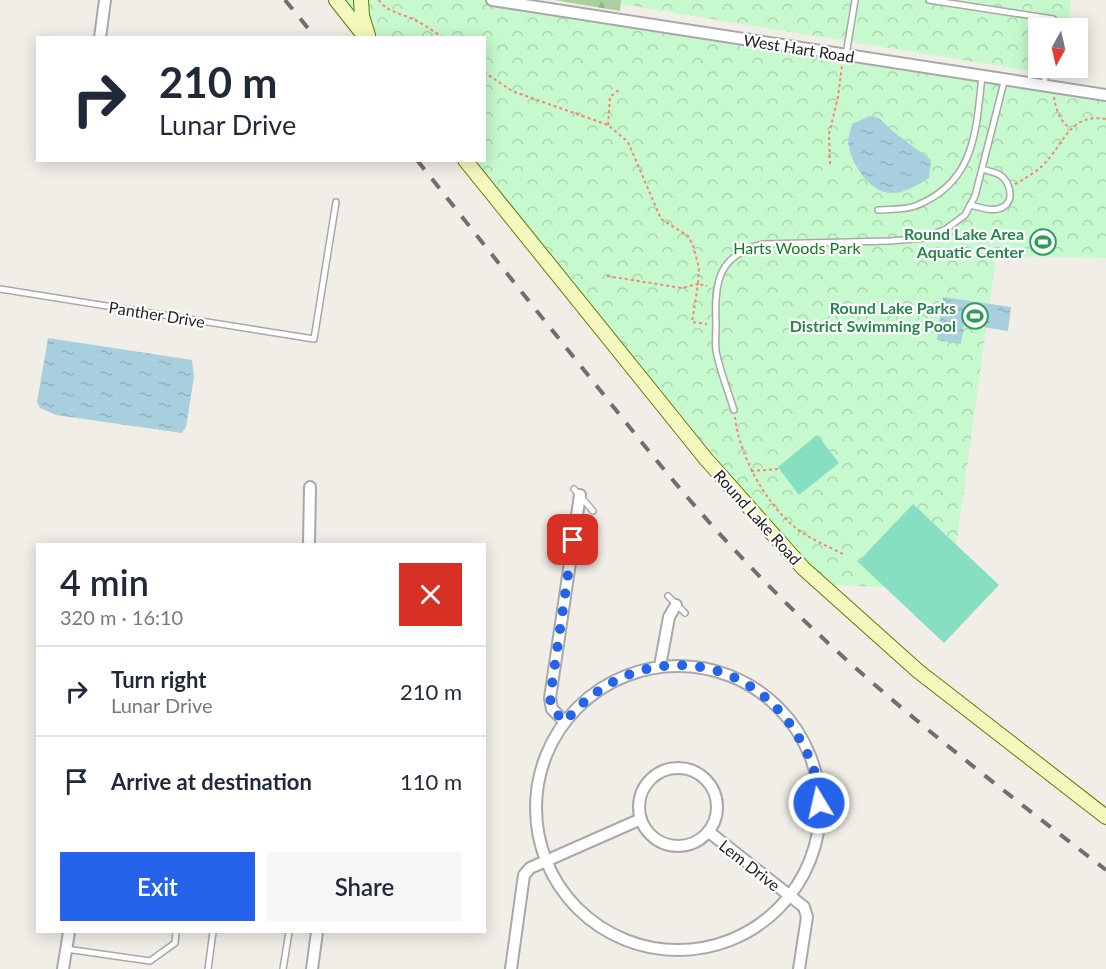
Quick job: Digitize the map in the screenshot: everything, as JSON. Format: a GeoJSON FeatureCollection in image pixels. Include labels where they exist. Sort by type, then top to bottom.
{"type":"FeatureCollection","features":[{"type":"Feature","properties":{"kind":"main road"},"geometry":{"type":"LineString","coordinates":[[336,0],[365,36]]}},
{"type":"Feature","properties":{"kind":"main road"},"geometry":{"type":"LineString","coordinates":[[361,0],[367,36]]}},
{"type":"Feature","properties":{"kind":"main road","name":"Round Lake Road"},"geometry":{"type":"LineString","coordinates":[[467,162],[706,459],[803,568],[918,672],[1106,817]]}},
{"type":"Feature","properties":{"kind":"street"},"geometry":{"type":"LineString","coordinates":[[100,36],[105,0]]}},
{"type":"Feature","properties":{"kind":"street","name":"West Hart Road"},"geometry":{"type":"LineString","coordinates":[[492,0],[844,60],[1005,78],[1106,95]]}},
{"type":"Feature","properties":{"kind":"street"},"geometry":{"type":"LineString","coordinates":[[309,543],[310,487]]}},
{"type":"Feature","properties":{"kind":"street"},"geometry":{"type":"LineString","coordinates":[[565,722],[552,709],[550,698],[577,492]]}},
{"type":"Feature","properties":{"kind":"street"},"geometry":{"type":"LineString","coordinates":[[660,666],[669,617],[676,604]]}},
{"type":"Feature","properties":{"kind":"street"},"geometry":{"type":"LineString","coordinates":[[660,666],[689,666],[722,672],[747,683],[768,697],[789,719],[809,754],[819,786],[820,819],[814,849],[803,878],[791,897],[762,923],[738,937],[711,946],[684,950],[651,946],[620,938],[596,924],[573,905],[554,878],[539,837],[536,800],[543,764],[558,731],[578,706],[601,688],[631,673],[660,666]]}},
{"type":"Feature","properties":{"kind":"street","name":"Lem Drive"},"geometry":{"type":"LineString","coordinates":[[672,768],[698,773],[709,782],[718,807],[716,821],[709,832],[700,840],[677,847],[654,838],[646,830],[639,806],[642,793],[649,781],[659,773],[672,768]]}},
{"type":"Feature","properties":{"kind":"street"},"geometry":{"type":"LineString","coordinates":[[511,969],[524,875],[530,868],[641,819]]}},
{"type":"Feature","properties":{"kind":"street","name":"Lem Drive"},"geometry":{"type":"LineString","coordinates":[[709,832],[804,907],[807,917],[799,969]]}},
{"type":"Feature","properties":{"kind":"street"},"geometry":{"type":"LineString","coordinates":[[63,969],[69,933]]}},
{"type":"Feature","properties":{"kind":"street"},"geometry":{"type":"LineString","coordinates":[[312,969],[317,933]]}},
{"type":"Feature","properties":{"kind":"lane"},"geometry":{"type":"LineString","coordinates":[[844,60],[855,0]]}},
{"type":"Feature","properties":{"kind":"lane"},"geometry":{"type":"LineString","coordinates":[[929,0],[1046,18]]}},
{"type":"Feature","properties":{"kind":"lane"},"geometry":{"type":"LineString","coordinates":[[878,210],[913,206],[939,193],[958,175],[969,156],[976,133],[982,75]]}},
{"type":"Feature","properties":{"kind":"lane"},"geometry":{"type":"LineString","coordinates":[[734,410],[716,351],[715,294],[723,270],[733,257],[747,248],[763,244],[890,242],[925,238],[946,229],[965,215],[970,205],[982,169],[1005,78]]}},
{"type":"Feature","properties":{"kind":"lane"},"geometry":{"type":"LineString","coordinates":[[1044,85],[1045,78]]}},
{"type":"Feature","properties":{"kind":"lane"},"geometry":{"type":"LineString","coordinates":[[970,205],[990,210],[1002,208],[1008,202],[1009,185],[1001,176],[982,169]]}},
{"type":"Feature","properties":{"kind":"lane","name":"Panther Drive"},"geometry":{"type":"LineString","coordinates":[[0,289],[314,339],[336,202]]}},
{"type":"Feature","properties":{"kind":"lane"},"geometry":{"type":"LineString","coordinates":[[577,492],[593,511]]}},
{"type":"Feature","properties":{"kind":"lane"},"geometry":{"type":"LineString","coordinates":[[668,596],[685,613]]}},
{"type":"Feature","properties":{"kind":"lane"},"geometry":{"type":"LineString","coordinates":[[66,949],[150,961],[175,944],[176,933]]}},
{"type":"Feature","properties":{"kind":"lane"},"geometry":{"type":"LineString","coordinates":[[208,969],[213,933]]}},
{"type":"Feature","properties":{"kind":"lane"},"geometry":{"type":"LineString","coordinates":[[283,969],[289,933]]}},
{"type":"Feature","properties":{"kind":"path"},"geometry":{"type":"LineString","coordinates":[[379,0],[387,9],[413,19],[440,36]]}},
{"type":"Feature","properties":{"kind":"path"},"geometry":{"type":"LineString","coordinates":[[830,164],[829,134],[844,60]]}},
{"type":"Feature","properties":{"kind":"path"},"geometry":{"type":"LineString","coordinates":[[486,73],[512,91],[608,124],[628,142],[661,219],[688,236],[693,244],[699,268],[692,322],[707,324]]}},
{"type":"Feature","properties":{"kind":"path"},"geometry":{"type":"LineString","coordinates":[[608,124],[610,97],[620,89]]}},
{"type":"Feature","properties":{"kind":"path"},"geometry":{"type":"LineString","coordinates":[[1054,97],[1059,115],[1070,128]]}},
{"type":"Feature","properties":{"kind":"path"},"geometry":{"type":"LineString","coordinates":[[1015,184],[1044,164],[1070,128],[1080,121],[1098,117],[1106,119]]}},
{"type":"Feature","properties":{"kind":"path"},"geometry":{"type":"LineString","coordinates":[[607,276],[682,288],[698,284],[707,286]]}},
{"type":"Feature","properties":{"kind":"path"},"geometry":{"type":"LineString","coordinates":[[734,410],[736,428],[751,471],[763,490],[790,523],[814,540],[843,554]]}},
{"type":"Feature","properties":{"kind":"path"},"geometry":{"type":"LineString","coordinates":[[751,471],[779,469]]}},
{"type":"Feature","properties":{"kind":"green space","name":"Harts Woods Park"},"geometry":{"type":"Polygon","coordinates":[[[337,0],[505,0],[1106,96],[1106,258],[996,256],[950,591],[821,584],[471,162],[486,162],[486,36],[367,36],[337,0]]]}},
{"type":"Feature","properties":{"kind":"green space"},"geometry":{"type":"Polygon","coordinates":[[[554,0],[621,0],[620,11],[554,0]]]}},
{"type":"Feature","properties":{"kind":"green space"},"geometry":{"type":"Polygon","coordinates":[[[621,0],[1071,0],[1068,18],[1028,18],[1028,71],[621,4],[621,0]]]}},
{"type":"Feature","properties":{"kind":"green space"},"geometry":{"type":"Polygon","coordinates":[[[817,435],[839,463],[799,495],[778,467],[817,435]]]}},
{"type":"Feature","properties":{"kind":"green space"},"geometry":{"type":"Polygon","coordinates":[[[913,504],[999,585],[944,643],[858,562],[913,504]]]}},
{"type":"Feature","properties":{"kind":"water"},"geometry":{"type":"Polygon","coordinates":[[[870,116],[879,118],[931,160],[929,178],[895,193],[883,191],[869,183],[854,162],[848,141],[852,124],[870,116]]]}},
{"type":"Feature","properties":{"kind":"water","name":"Round Lake Parks District Swimming Pool"},"geometry":{"type":"Polygon","coordinates":[[[943,297],[1011,307],[1008,331],[964,324],[961,344],[937,340],[943,297]]]}},
{"type":"Feature","properties":{"kind":"water"},"geometry":{"type":"Polygon","coordinates":[[[48,338],[192,360],[194,377],[186,427],[182,433],[56,415],[40,408],[37,402],[48,338]]]}},
{"type":"Feature","properties":{"kind":"railway"},"geometry":{"type":"LineString","coordinates":[[285,0],[314,36]]}},
{"type":"Feature","properties":{"kind":"railway"},"geometry":{"type":"LineString","coordinates":[[419,162],[645,447],[704,517],[746,562],[788,605],[875,685],[966,761],[1106,870]]}},
{"type":"Feature","properties":{"kind":"place","name":"Round Lake Area Aquatic Center"},"geometry":{"type":"Point","coordinates":[1043,242]}},
{"type":"Feature","properties":{"kind":"place","name":"Round Lake Parks District Swimming Pool"},"geometry":{"type":"Point","coordinates":[975,316]}},
{"type":"Feature","properties":{"kind":"route"},"geometry":{"type":"LineString","coordinates":[[573,540],[550,698],[552,709],[565,722],[578,706],[601,688],[631,673],[660,666],[689,666],[722,672],[747,683],[768,697],[789,719],[809,754],[819,786],[819,803]]}}]}
